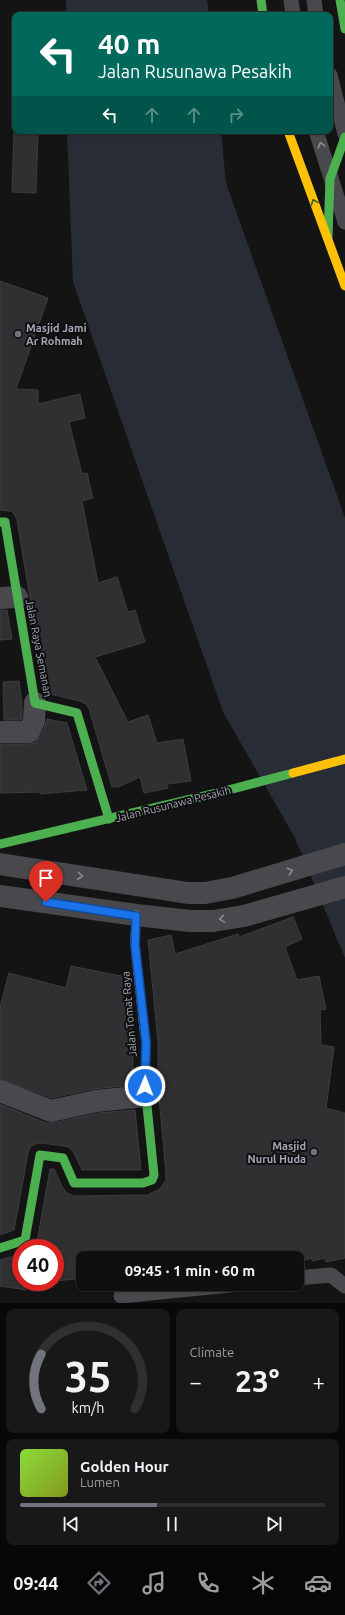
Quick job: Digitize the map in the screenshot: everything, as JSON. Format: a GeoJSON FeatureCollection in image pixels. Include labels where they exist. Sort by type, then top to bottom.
{"type":"FeatureCollection","features":[{"type":"Feature","properties":{"kind":"main road"},"geometry":{"type":"LineString","coordinates":[[261,0],[262,12]]}},
{"type":"Feature","properties":{"kind":"main road"},"geometry":{"type":"LineString","coordinates":[[340,0],[345,29]]}},
{"type":"Feature","properties":{"kind":"main road"},"geometry":{"type":"LineString","coordinates":[[289,134],[345,286]]}},
{"type":"Feature","properties":{"kind":"main road"},"geometry":{"type":"LineString","coordinates":[[328,238],[330,179],[345,135]]}},
{"type":"Feature","properties":{"kind":"main road","name":"Jalan Raya Semanan"},"geometry":{"type":"LineString","coordinates":[[0,522],[5,522],[9,597],[35,703],[78,713],[109,819]]}},
{"type":"Feature","properties":{"kind":"main road","name":"Jalan Rusunawa Pesakih"},"geometry":{"type":"LineString","coordinates":[[0,844],[217,793],[345,759]]}},
{"type":"Feature","properties":{"kind":"main road","name":"Jalan Tomat Raya"},"geometry":{"type":"LineString","coordinates":[[0,1248],[25,1240],[40,1155],[63,1158],[74,1183],[143,1183],[152,1180],[154,1175],[154,1165],[146,1096],[146,1042],[135,945],[136,916]]}},
{"type":"Feature","properties":{"kind":"street"},"geometry":{"type":"LineString","coordinates":[[0,732],[29,732],[34,720],[35,703]]}},
{"type":"Feature","properties":{"kind":"street"},"geometry":{"type":"LineString","coordinates":[[0,864],[188,893],[205,894],[253,882],[345,854]]}},
{"type":"Feature","properties":{"kind":"street"},"geometry":{"type":"LineString","coordinates":[[0,896],[136,916],[190,921],[212,921],[244,916],[260,910],[345,887]]}},
{"type":"Feature","properties":{"kind":"street"},"geometry":{"type":"LineString","coordinates":[[0,1091],[51,1111],[96,1101],[146,1096]]}},
{"type":"Feature","properties":{"kind":"lane"},"geometry":{"type":"LineString","coordinates":[[291,0],[293,12]]}},
{"type":"Feature","properties":{"kind":"lane"},"geometry":{"type":"LineString","coordinates":[[314,0],[316,12]]}},
{"type":"Feature","properties":{"kind":"lane"},"geometry":{"type":"LineString","coordinates":[[333,87],[345,135]]}},
{"type":"Feature","properties":{"kind":"lane"},"geometry":{"type":"LineString","coordinates":[[317,134],[345,222]]}},
{"type":"Feature","properties":{"kind":"lane"},"geometry":{"type":"LineString","coordinates":[[304,1277],[331,1275],[345,1286]]}},
{"type":"Feature","properties":{"kind":"lane"},"geometry":{"type":"LineString","coordinates":[[121,1296],[171,1291]]}},
{"type":"Feature","properties":{"kind":"shaded area"},"geometry":{"type":"Polygon","coordinates":[[[66,0],[207,0],[209,12],[66,12],[66,0]]]}},
{"type":"Feature","properties":{"kind":"shaded area"},"geometry":{"type":"Polygon","coordinates":[[[67,134],[221,134],[226,183],[345,518],[345,958],[295,838],[223,712],[73,282],[67,134]]]}},
{"type":"Feature","properties":{"kind":"building"},"geometry":{"type":"Polygon","coordinates":[[[14,134],[38,134],[36,193],[12,192],[14,134]]]}},
{"type":"Feature","properties":{"kind":"building"},"geometry":{"type":"Polygon","coordinates":[[[0,281],[48,298],[16,389],[38,390],[38,404],[80,394],[85,418],[69,422],[82,474],[87,473],[93,498],[82,501],[98,583],[117,577],[128,612],[135,610],[145,642],[95,657],[128,722],[148,715],[157,743],[183,739],[191,781],[167,784],[168,788],[144,793],[140,777],[118,787],[112,787],[89,709],[86,704],[80,701],[46,693],[44,680],[48,680],[38,647],[17,520],[11,511],[0,510],[0,281]]]}},
{"type":"Feature","properties":{"kind":"building"},"geometry":{"type":"Polygon","coordinates":[[[0,610],[7,610],[12,639],[0,640],[0,610]]]}},
{"type":"Feature","properties":{"kind":"building"},"geometry":{"type":"Polygon","coordinates":[[[19,681],[22,718],[21,720],[4,720],[3,682],[19,681]]]}},
{"type":"Feature","properties":{"kind":"building"},"geometry":{"type":"Polygon","coordinates":[[[47,719],[67,723],[87,790],[40,794],[40,792],[0,793],[0,744],[35,743],[40,737],[47,719]]]}},
{"type":"Feature","properties":{"kind":"building"},"geometry":{"type":"Polygon","coordinates":[[[293,917],[302,939],[285,947],[297,980],[319,976],[326,1009],[320,1010],[321,1045],[334,1047],[326,1108],[345,1113],[345,1258],[326,1262],[325,1258],[312,1261],[312,1258],[304,1260],[304,1251],[76,1251],[76,1279],[64,1280],[64,1239],[38,1239],[50,1169],[54,1169],[67,1193],[74,1196],[147,1195],[160,1189],[166,1180],[158,1086],[158,1041],[148,940],[171,935],[175,954],[238,934],[239,937],[293,917]]]}},
{"type":"Feature","properties":{"kind":"building"},"geometry":{"type":"Polygon","coordinates":[[[71,966],[126,977],[133,1043],[133,1085],[93,1089],[52,1098],[0,1079],[0,1007],[9,973],[66,988],[71,966]]]}},
{"type":"Feature","properties":{"kind":"building"},"geometry":{"type":"Polygon","coordinates":[[[0,1104],[46,1123],[53,1123],[98,1113],[135,1110],[141,1170],[82,1170],[70,1148],[42,1143],[35,1144],[30,1147],[28,1153],[14,1230],[0,1235],[0,1104]]]}},
{"type":"Feature","properties":{"kind":"building"},"geometry":{"type":"Polygon","coordinates":[[[12,1257],[12,1288],[0,1286],[0,1260],[12,1257]]]}},
{"type":"Feature","properties":{"kind":"traffic: fast"},"geometry":{"type":"LineString","coordinates":[[261,0],[263,12]]}},
{"type":"Feature","properties":{"kind":"traffic: fast"},"geometry":{"type":"LineString","coordinates":[[340,0],[345,29]]}},
{"type":"Feature","properties":{"kind":"traffic: fast"},"geometry":{"type":"LineString","coordinates":[[328,237],[330,179],[345,137]]}},
{"type":"Feature","properties":{"kind":"traffic: fast"},"geometry":{"type":"LineString","coordinates":[[0,522],[5,522],[35,703],[77,713],[109,819]]}},
{"type":"Feature","properties":{"kind":"traffic: fast"},"geometry":{"type":"LineString","coordinates":[[0,844],[217,793],[293,773]]}},
{"type":"Feature","properties":{"kind":"traffic: fast"},"geometry":{"type":"LineString","coordinates":[[0,1248],[25,1240],[40,1155],[63,1158],[74,1183],[143,1183],[152,1180],[154,1175],[145,1086],[146,1042],[144,1028]]}},
{"type":"Feature","properties":{"kind":"traffic: slow"},"geometry":{"type":"LineString","coordinates":[[289,134],[345,286]]}},
{"type":"Feature","properties":{"kind":"traffic: slow"},"geometry":{"type":"LineString","coordinates":[[293,773],[345,759]]}},
{"type":"Feature","properties":{"kind":"traffic: slow"},"geometry":{"type":"LineString","coordinates":[[136,915],[135,945],[144,1028]]}},
{"type":"Feature","properties":{"kind":"place","name":"Masjid Jami Ar Rohmah"},"geometry":{"type":"Point","coordinates":[18,334]}},
{"type":"Feature","properties":{"kind":"place","name":"Masjid Nurul Huda"},"geometry":{"type":"Point","coordinates":[314,1152]}},
{"type":"Feature","properties":{"kind":"route"},"geometry":{"type":"LineString","coordinates":[[46,902],[108,910],[136,916],[135,945],[146,1042],[145,1086]]}}]}
